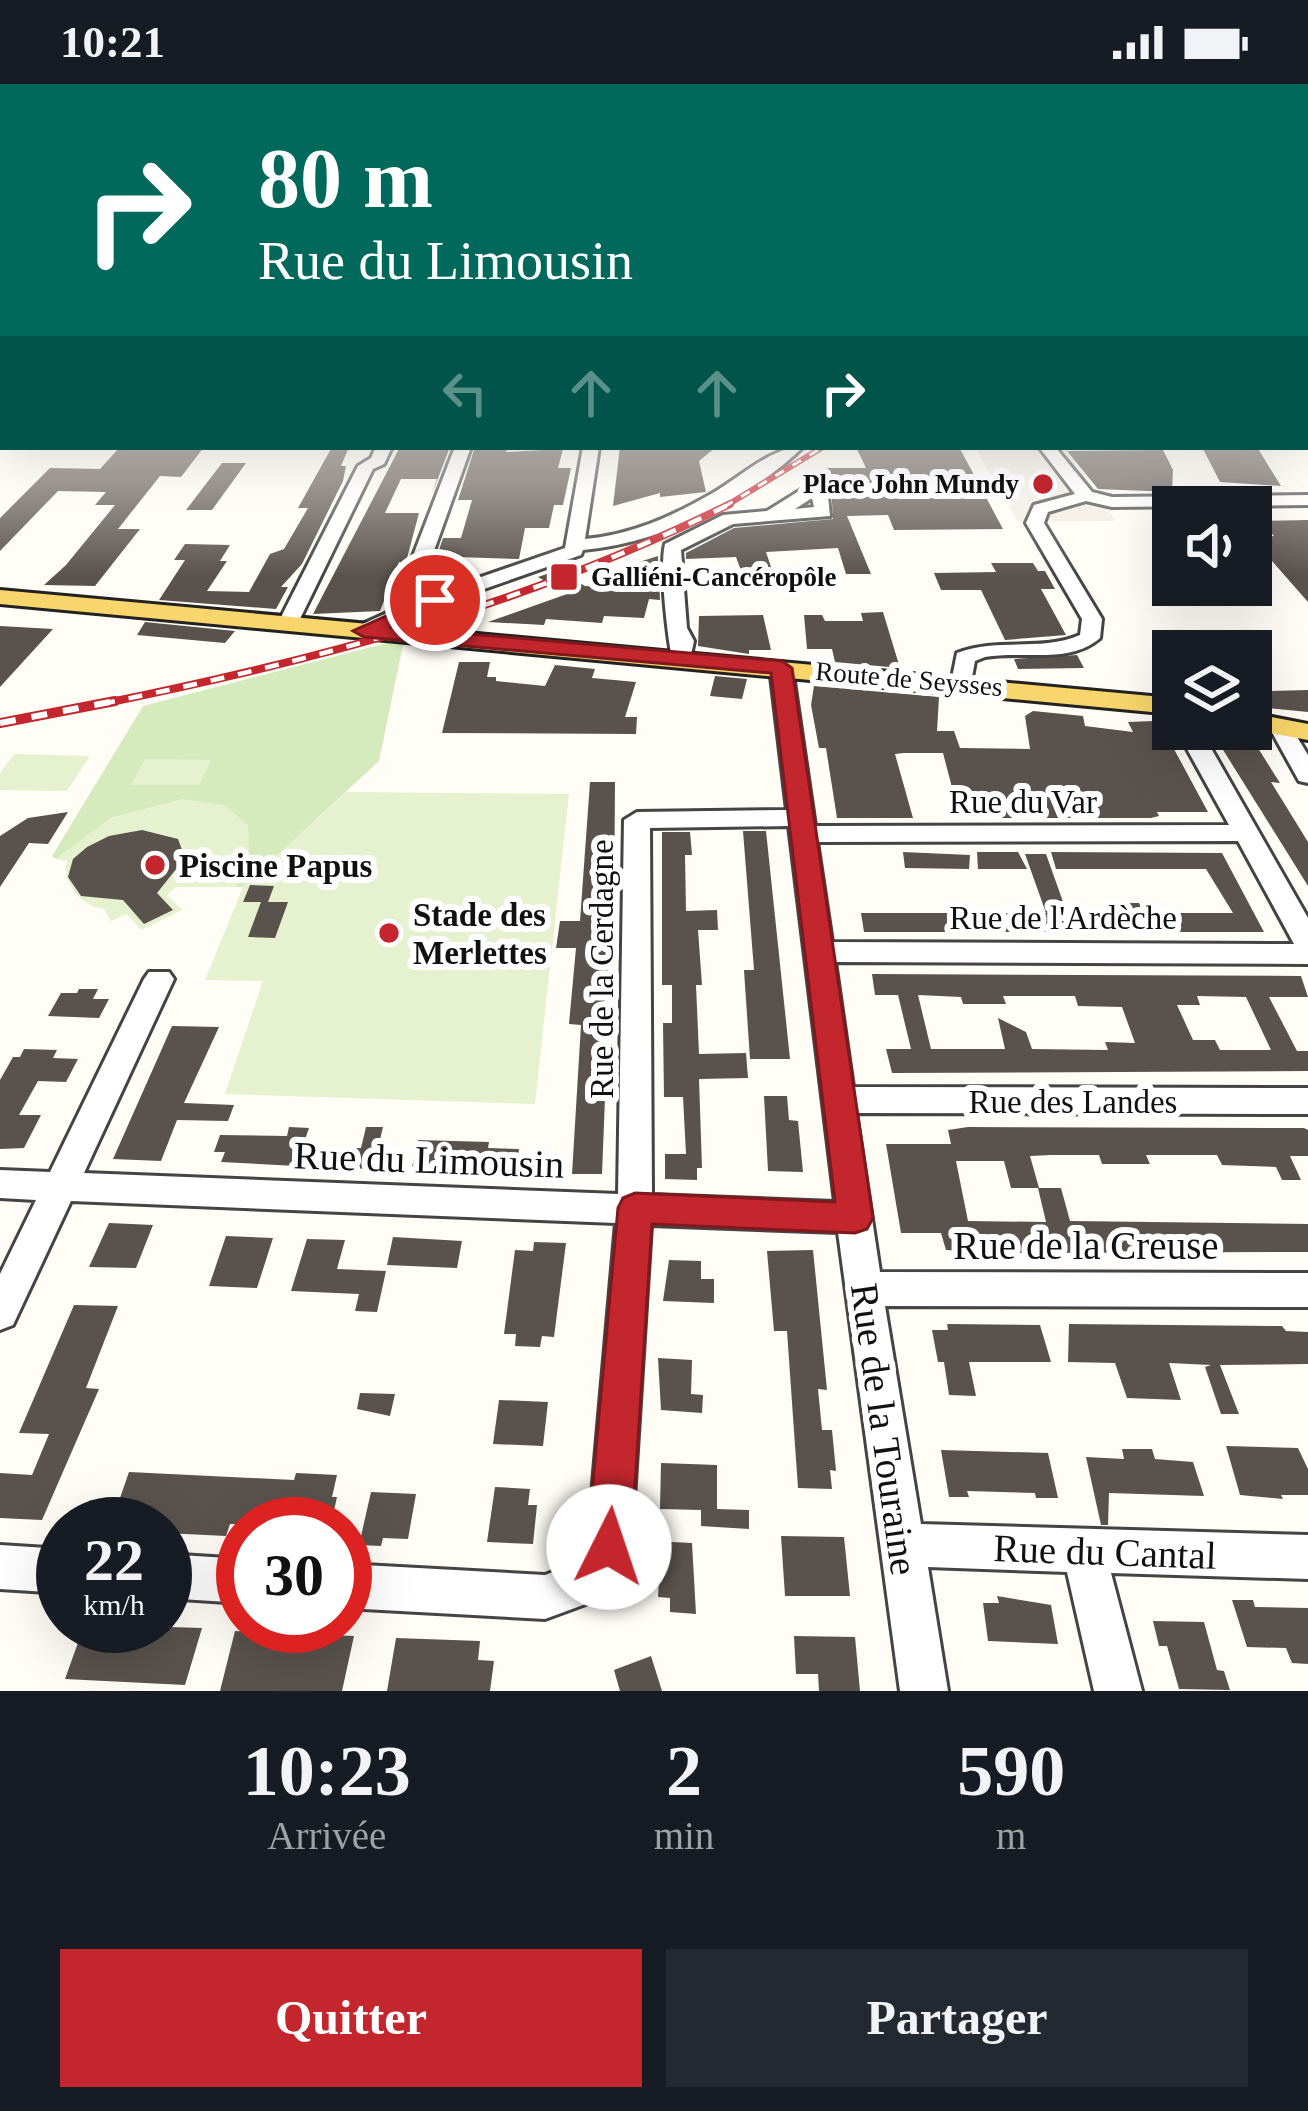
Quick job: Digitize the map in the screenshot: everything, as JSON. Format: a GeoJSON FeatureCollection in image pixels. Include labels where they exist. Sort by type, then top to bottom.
{"type":"FeatureCollection","features":[{"type":"Feature","properties":{"kind":"main road","name":"Route de Seysses"},"geometry":{"type":"LineString","coordinates":[[0,597],[1152,704]]}},
{"type":"Feature","properties":{"kind":"street"},"geometry":{"type":"LineString","coordinates":[[420,605],[411,587],[462,450]]}},
{"type":"Feature","properties":{"kind":"street"},"geometry":{"type":"LineString","coordinates":[[578,545],[591,450]]}},
{"type":"Feature","properties":{"kind":"street"},"geometry":{"type":"LineString","coordinates":[[364,631],[420,605],[555,560],[578,545],[605,543],[674,518],[721,496],[790,450]]}},
{"type":"Feature","properties":{"kind":"street"},"geometry":{"type":"LineString","coordinates":[[1049,450],[1085,496]]}},
{"type":"Feature","properties":{"kind":"street"},"geometry":{"type":"LineString","coordinates":[[288,623],[366,457]]}},
{"type":"Feature","properties":{"kind":"street"},"geometry":{"type":"LineString","coordinates":[[962,683],[965,658],[980,650],[1064,647],[1090,638],[1092,619],[1034,518],[1046,506],[1085,496],[1112,502],[1308,500]]}},
{"type":"Feature","properties":{"kind":"street"},"geometry":{"type":"LineString","coordinates":[[681,659],[684,641],[677,628],[672,548],[730,519],[771,516]]}},
{"type":"Feature","properties":{"kind":"street","name":"Rue de la Touraine"},"geometry":{"type":"LineString","coordinates":[[782,668],[864,1289],[924,1691]]}},
{"type":"Feature","properties":{"kind":"street"},"geometry":{"type":"LineString","coordinates":[[1280,727],[1308,776]]}},
{"type":"Feature","properties":{"kind":"street"},"geometry":{"type":"LineString","coordinates":[[1200,750],[1308,943]]}},
{"type":"Feature","properties":{"kind":"street","name":"Rue de la Cerdagne"},"geometry":{"type":"LineString","coordinates":[[635,1208],[637,820],[800,826]]}},
{"type":"Feature","properties":{"kind":"street","name":"Rue du Var"},"geometry":{"type":"LineString","coordinates":[[800,826],[1245,833]]}},
{"type":"Feature","properties":{"kind":"street","name":"Rue de l'Ardèche"},"geometry":{"type":"LineString","coordinates":[[818,952],[1308,954]]}},
{"type":"Feature","properties":{"kind":"street"},"geometry":{"type":"LineString","coordinates":[[0,1313],[159,980]]}},
{"type":"Feature","properties":{"kind":"street","name":"Rue des Landes"},"geometry":{"type":"LineString","coordinates":[[838,1100],[1308,1101]]}},
{"type":"Feature","properties":{"kind":"street","name":"Rue du Limousin"},"geometry":{"type":"LineString","coordinates":[[0,1184],[855,1218]]}},
{"type":"Feature","properties":{"kind":"street"},"geometry":{"type":"LineString","coordinates":[[372,1588],[545,1598],[586,1582],[609,1547],[635,1208]]}},
{"type":"Feature","properties":{"kind":"street","name":"Rue de la Creuse"},"geometry":{"type":"LineString","coordinates":[[864,1289],[1308,1290]]}},
{"type":"Feature","properties":{"kind":"street","name":"Rue du Cantal"},"geometry":{"type":"LineString","coordinates":[[902,1545],[1308,1557]]}},
{"type":"Feature","properties":{"kind":"street"},"geometry":{"type":"LineString","coordinates":[[1084,1552],[1118,1691]]}},
{"type":"Feature","properties":{"kind":"street"},"geometry":{"type":"LineString","coordinates":[[0,1567],[36,1569]]}},
{"type":"Feature","properties":{"kind":"green space"},"geometry":{"type":"Polygon","coordinates":[[[387,643],[403,645],[379,761],[243,887],[236,887],[249,853],[184,799],[111,818],[56,859],[52,856],[143,706],[387,643]]]}},
{"type":"Feature","properties":{"kind":"green space"},"geometry":{"type":"Polygon","coordinates":[[[14,754],[90,756],[67,791],[0,790],[0,773],[14,754]]]}},
{"type":"Feature","properties":{"kind":"green space"},"geometry":{"type":"Polygon","coordinates":[[[145,759],[211,760],[199,785],[131,785],[145,759]]]}},
{"type":"Feature","properties":{"kind":"green space","name":"Stade des Merlettes"},"geometry":{"type":"Polygon","coordinates":[[[346,792],[569,794],[535,1104],[225,1094],[263,981],[205,980],[243,887],[346,792]]]}},
{"type":"Feature","properties":{"kind":"green space","name":"Piscine Papus"},"geometry":{"type":"Polygon","coordinates":[[[184,799],[224,805],[248,825],[249,853],[236,887],[176,887],[167,895],[182,910],[141,930],[127,914],[111,921],[104,909],[88,904],[75,892],[67,878],[67,861],[56,859],[111,818],[184,799]]]}},
{"type":"Feature","properties":{"kind":"shaded area","name":"Place John Mundy"},"geometry":{"type":"Polygon","coordinates":[[[977,450],[1066,450],[1116,521],[1018,522],[977,450]]]}},
{"type":"Feature","properties":{"kind":"building"},"geometry":{"type":"Polygon","coordinates":[[[117,450],[202,450],[181,477],[160,476],[118,529],[140,529],[95,586],[44,585],[115,505],[95,505],[106,492],[58,491],[0,551],[0,518],[50,468],[100,469],[117,450]]]}},
{"type":"Feature","properties":{"kind":"building"},"geometry":{"type":"Polygon","coordinates":[[[330,450],[348,450],[341,466],[346,466],[343,481],[302,564],[281,587],[288,587],[276,609],[159,600],[185,560],[174,560],[185,544],[230,545],[220,561],[227,561],[207,591],[249,592],[270,554],[284,549],[308,508],[298,508],[330,450]]]}},
{"type":"Feature","properties":{"kind":"building"},"geometry":{"type":"Polygon","coordinates":[[[398,450],[449,450],[432,494],[437,479],[401,479],[385,513],[419,513],[406,562],[399,562],[380,611],[313,614],[398,450]]]}},
{"type":"Feature","properties":{"kind":"building"},"geometry":{"type":"Polygon","coordinates":[[[474,450],[563,450],[558,468],[571,468],[563,505],[554,505],[549,528],[525,528],[519,559],[457,557],[453,569],[433,568],[443,538],[461,538],[472,500],[458,500],[474,450]]]}},
{"type":"Feature","properties":{"kind":"building"},"geometry":{"type":"Polygon","coordinates":[[[620,450],[712,450],[699,461],[706,492],[660,497],[660,493],[613,506],[620,450]]]}},
{"type":"Feature","properties":{"kind":"building"},"geometry":{"type":"Polygon","coordinates":[[[857,450],[961,450],[1003,529],[894,530],[888,515],[847,516],[871,574],[846,574],[838,548],[766,552],[774,576],[743,576],[736,557],[686,559],[686,553],[734,528],[833,519],[831,487],[823,468],[866,468],[857,450]]]}},
{"type":"Feature","properties":{"kind":"building"},"geometry":{"type":"Polygon","coordinates":[[[1163,450],[1173,470],[1172,486],[1152,486],[1152,491],[1098,489],[1067,451],[1163,450]]]}},
{"type":"Feature","properties":{"kind":"building"},"geometry":{"type":"Polygon","coordinates":[[[1204,450],[1259,450],[1281,486],[1220,482],[1204,450]]]}},
{"type":"Feature","properties":{"kind":"building"},"geometry":{"type":"Polygon","coordinates":[[[222,463],[246,463],[212,510],[186,510],[222,463]]]}},
{"type":"Feature","properties":{"kind":"building"},"geometry":{"type":"Polygon","coordinates":[[[1308,520],[1308,602],[1272,561],[1272,521],[1308,520]]]}},
{"type":"Feature","properties":{"kind":"building"},"geometry":{"type":"Polygon","coordinates":[[[658,556],[660,600],[649,599],[644,618],[604,616],[602,623],[546,619],[544,625],[488,622],[567,594],[538,577],[558,570],[585,586],[603,587],[614,584],[620,568],[658,556]]]}},
{"type":"Feature","properties":{"kind":"building"},"geometry":{"type":"Polygon","coordinates":[[[991,563],[1033,563],[1038,571],[1045,571],[1055,589],[1041,589],[1066,635],[1005,640],[981,590],[941,590],[934,573],[996,572],[991,563]]]}},
{"type":"Feature","properties":{"kind":"building"},"geometry":{"type":"Polygon","coordinates":[[[883,612],[900,668],[835,662],[832,649],[807,649],[804,615],[822,615],[825,621],[863,621],[861,613],[883,612]]]}},
{"type":"Feature","properties":{"kind":"building"},"geometry":{"type":"Polygon","coordinates":[[[763,615],[771,650],[749,650],[749,654],[698,646],[699,616],[763,615]]]}},
{"type":"Feature","properties":{"kind":"building"},"geometry":{"type":"Polygon","coordinates":[[[145,622],[235,631],[225,643],[137,635],[145,622]]]}},
{"type":"Feature","properties":{"kind":"building"},"geometry":{"type":"Polygon","coordinates":[[[0,626],[53,629],[0,687],[0,626]]]}},
{"type":"Feature","properties":{"kind":"building"},"geometry":{"type":"Polygon","coordinates":[[[1077,655],[1084,668],[1018,669],[1014,659],[1077,655]]]}},
{"type":"Feature","properties":{"kind":"building"},"geometry":{"type":"Polygon","coordinates":[[[459,662],[490,662],[487,677],[496,677],[496,681],[545,686],[555,665],[595,669],[592,678],[636,682],[625,717],[637,717],[636,734],[442,733],[459,662]]]}},
{"type":"Feature","properties":{"kind":"building"},"geometry":{"type":"Polygon","coordinates":[[[715,676],[747,679],[742,699],[710,696],[715,676]]]}},
{"type":"Feature","properties":{"kind":"building"},"geometry":{"type":"Polygon","coordinates":[[[814,686],[939,697],[937,731],[954,731],[960,748],[1030,749],[1025,716],[1033,711],[1083,716],[1085,726],[1133,732],[1128,722],[1152,721],[1152,750],[1175,750],[1208,812],[1157,812],[1159,816],[1151,818],[960,818],[943,753],[904,753],[895,754],[913,818],[837,818],[826,748],[819,748],[811,705],[814,686]]]}},
{"type":"Feature","properties":{"kind":"building"},"geometry":{"type":"Polygon","coordinates":[[[1308,690],[1308,712],[1272,708],[1272,691],[1308,690]]]}},
{"type":"Feature","properties":{"kind":"building"},"geometry":{"type":"Polygon","coordinates":[[[1223,750],[1259,750],[1280,783],[1271,782],[1308,842],[1308,886],[1223,750]]]}},
{"type":"Feature","properties":{"kind":"building"},"geometry":{"type":"Polygon","coordinates":[[[590,782],[615,782],[614,921],[600,1039],[607,1040],[606,1061],[598,1061],[595,1097],[605,1098],[602,1174],[572,1174],[581,1025],[569,1024],[576,948],[556,948],[560,921],[580,921],[590,782]]]}},
{"type":"Feature","properties":{"kind":"building"},"geometry":{"type":"Polygon","coordinates":[[[68,812],[48,844],[29,843],[0,887],[0,836],[28,818],[68,812]]]}},
{"type":"Feature","properties":{"kind":"building","name":"Piscine Papus"},"geometry":{"type":"Polygon","coordinates":[[[142,830],[178,839],[185,858],[157,893],[173,910],[144,924],[123,900],[81,896],[68,877],[73,859],[87,847],[109,836],[142,830]]]}},
{"type":"Feature","properties":{"kind":"building"},"geometry":{"type":"Polygon","coordinates":[[[743,831],[766,831],[790,1059],[750,1059],[744,970],[754,970],[743,831]]]}},
{"type":"Feature","properties":{"kind":"building"},"geometry":{"type":"Polygon","coordinates":[[[662,832],[690,832],[692,855],[685,855],[686,911],[717,910],[718,930],[698,930],[699,1054],[746,1053],[748,1078],[699,1079],[702,1168],[697,1168],[697,1180],[665,1179],[665,1154],[686,1154],[683,1097],[664,1097],[663,1023],[672,1023],[672,985],[662,985],[662,832]]]}},
{"type":"Feature","properties":{"kind":"building"},"geometry":{"type":"Polygon","coordinates":[[[903,852],[970,855],[969,869],[905,868],[903,852]]]}},
{"type":"Feature","properties":{"kind":"building"},"geometry":{"type":"Polygon","coordinates":[[[977,852],[1018,852],[1027,869],[978,869],[977,852]]]}},
{"type":"Feature","properties":{"kind":"building"},"geometry":{"type":"Polygon","coordinates":[[[1051,852],[1222,853],[1264,932],[864,932],[861,913],[1046,913],[1025,854],[1046,854],[1067,913],[1126,913],[1121,903],[1139,903],[1144,913],[1233,913],[1206,869],[1056,869],[1051,852]]]}},
{"type":"Feature","properties":{"kind":"building"},"geometry":{"type":"Polygon","coordinates":[[[250,885],[274,886],[268,902],[288,902],[275,938],[248,937],[261,902],[243,902],[250,885]]]}},
{"type":"Feature","properties":{"kind":"building"},"geometry":{"type":"Polygon","coordinates":[[[872,974],[1301,976],[1308,997],[1269,997],[1297,1051],[1308,1051],[1308,1071],[892,1073],[886,1049],[911,1049],[898,995],[875,995],[872,974]],[[918,995],[931,1049],[1005,1049],[998,1018],[1026,1032],[1032,1049],[1108,1050],[1105,1042],[1135,1043],[1122,1007],[1078,1006],[1075,996],[1003,996],[1006,1004],[963,1004],[961,997],[918,995]],[[1197,996],[1200,1005],[1177,1005],[1193,1040],[1215,1040],[1220,1050],[1271,1050],[1246,997],[1197,996]]]}},
{"type":"Feature","properties":{"kind":"building"},"geometry":{"type":"Polygon","coordinates":[[[98,989],[93,999],[109,999],[99,1018],[48,1016],[61,993],[98,989]]]}},
{"type":"Feature","properties":{"kind":"building"},"geometry":{"type":"Polygon","coordinates":[[[172,1026],[219,1027],[184,1103],[234,1105],[228,1121],[177,1120],[161,1161],[113,1159],[172,1026]]]}},
{"type":"Feature","properties":{"kind":"building"},"geometry":{"type":"Polygon","coordinates":[[[24,1049],[57,1050],[53,1058],[78,1059],[66,1082],[38,1081],[19,1115],[41,1115],[24,1148],[0,1149],[0,1080],[13,1057],[20,1057],[24,1049]]]}},
{"type":"Feature","properties":{"kind":"building"},"geometry":{"type":"Polygon","coordinates":[[[764,1096],[787,1096],[789,1120],[798,1121],[803,1172],[768,1171],[764,1096]]]}},
{"type":"Feature","properties":{"kind":"building"},"geometry":{"type":"Polygon","coordinates":[[[289,1127],[309,1128],[296,1166],[221,1162],[225,1152],[214,1152],[220,1135],[287,1136],[289,1127]]]}},
{"type":"Feature","properties":{"kind":"building"},"geometry":{"type":"Polygon","coordinates":[[[366,1127],[383,1127],[373,1169],[344,1168],[350,1148],[361,1148],[366,1127]]]}},
{"type":"Feature","properties":{"kind":"building"},"geometry":{"type":"Polygon","coordinates":[[[1304,1128],[1308,1130],[1308,1156],[1290,1156],[1301,1180],[1282,1180],[1276,1167],[1222,1165],[1217,1155],[1146,1155],[1150,1164],[1102,1164],[1099,1155],[1030,1156],[1039,1188],[1061,1188],[1070,1221],[1308,1224],[1308,1252],[998,1253],[946,1250],[941,1233],[901,1233],[886,1144],[951,1144],[948,1130],[1304,1128]],[[956,1161],[968,1221],[1046,1222],[1038,1188],[1011,1188],[1004,1161],[956,1161]]]}},
{"type":"Feature","properties":{"kind":"building"},"geometry":{"type":"Polygon","coordinates":[[[418,1140],[489,1142],[488,1148],[519,1149],[516,1174],[412,1167],[418,1140]]]}},
{"type":"Feature","properties":{"kind":"building"},"geometry":{"type":"Polygon","coordinates":[[[109,1223],[153,1225],[136,1268],[89,1267],[109,1223]]]}},
{"type":"Feature","properties":{"kind":"building"},"geometry":{"type":"Polygon","coordinates":[[[226,1236],[273,1238],[257,1288],[209,1286],[226,1236]]]}},
{"type":"Feature","properties":{"kind":"building"},"geometry":{"type":"Polygon","coordinates":[[[393,1237],[462,1241],[457,1268],[387,1265],[393,1237]]]}},
{"type":"Feature","properties":{"kind":"building"},"geometry":{"type":"Polygon","coordinates":[[[307,1239],[345,1240],[337,1269],[386,1271],[377,1312],[355,1311],[359,1294],[291,1291],[307,1239]]]}},
{"type":"Feature","properties":{"kind":"building"},"geometry":{"type":"Polygon","coordinates":[[[534,1242],[566,1243],[554,1337],[542,1336],[540,1347],[515,1346],[516,1334],[504,1334],[515,1250],[533,1251],[534,1242]]]}},
{"type":"Feature","properties":{"kind":"building"},"geometry":{"type":"Polygon","coordinates":[[[813,1250],[827,1390],[818,1389],[822,1430],[832,1430],[836,1471],[830,1470],[832,1489],[798,1488],[787,1331],[774,1331],[767,1251],[813,1250]]]}},
{"type":"Feature","properties":{"kind":"building"},"geometry":{"type":"Polygon","coordinates":[[[669,1260],[701,1261],[701,1279],[714,1279],[714,1303],[663,1301],[669,1260]]]}},
{"type":"Feature","properties":{"kind":"building"},"geometry":{"type":"Polygon","coordinates":[[[74,1305],[118,1306],[86,1388],[99,1389],[52,1497],[36,1497],[36,1520],[0,1518],[0,1473],[32,1475],[49,1434],[19,1433],[74,1305]]]}},
{"type":"Feature","properties":{"kind":"building"},"geometry":{"type":"Polygon","coordinates":[[[947,1324],[1040,1325],[1051,1362],[969,1362],[976,1396],[949,1395],[932,1330],[948,1330],[947,1324]]]}},
{"type":"Feature","properties":{"kind":"building"},"geometry":{"type":"Polygon","coordinates":[[[1069,1324],[1282,1326],[1286,1331],[1308,1332],[1308,1364],[1220,1365],[1239,1414],[1221,1414],[1205,1367],[1211,1365],[1169,1363],[1181,1400],[1127,1398],[1115,1363],[1068,1362],[1069,1324]]]}},
{"type":"Feature","properties":{"kind":"building"},"geometry":{"type":"Polygon","coordinates":[[[658,1358],[692,1360],[691,1394],[703,1395],[702,1413],[661,1410],[658,1358]]]}},
{"type":"Feature","properties":{"kind":"building"},"geometry":{"type":"Polygon","coordinates":[[[360,1393],[395,1394],[390,1416],[357,1409],[360,1393]]]}},
{"type":"Feature","properties":{"kind":"building"},"geometry":{"type":"Polygon","coordinates":[[[499,1400],[548,1402],[543,1446],[493,1444],[499,1400]]]}},
{"type":"Feature","properties":{"kind":"building"},"geometry":{"type":"Polygon","coordinates":[[[1226,1446],[1298,1448],[1308,1469],[1308,1495],[1281,1495],[1283,1499],[1240,1495],[1226,1446]]]}},
{"type":"Feature","properties":{"kind":"building"},"geometry":{"type":"Polygon","coordinates":[[[1122,1449],[1152,1449],[1155,1459],[1193,1462],[1204,1496],[1109,1493],[1108,1525],[1101,1525],[1086,1457],[1124,1459],[1122,1449]]]}},
{"type":"Feature","properties":{"kind":"building"},"geometry":{"type":"Polygon","coordinates":[[[941,1450],[1048,1453],[1058,1498],[967,1491],[969,1497],[949,1497],[941,1450]]]}},
{"type":"Feature","properties":{"kind":"building"},"geometry":{"type":"Polygon","coordinates":[[[661,1463],[717,1465],[717,1509],[749,1510],[749,1529],[701,1526],[701,1510],[660,1509],[661,1463]]]}},
{"type":"Feature","properties":{"kind":"building"},"geometry":{"type":"Polygon","coordinates":[[[129,1472],[294,1480],[296,1473],[337,1475],[332,1497],[216,1497],[216,1536],[192,1534],[192,1497],[120,1497],[129,1472]]]}},
{"type":"Feature","properties":{"kind":"building"},"geometry":{"type":"Polygon","coordinates":[[[495,1487],[530,1489],[528,1505],[537,1505],[533,1544],[487,1542],[495,1487]]]}},
{"type":"Feature","properties":{"kind":"building"},"geometry":{"type":"Polygon","coordinates":[[[371,1492],[416,1494],[408,1539],[383,1538],[381,1546],[372,1546],[371,1492]]]}},
{"type":"Feature","properties":{"kind":"building"},"geometry":{"type":"Polygon","coordinates":[[[781,1536],[844,1537],[850,1596],[785,1596],[781,1536]]]}},
{"type":"Feature","properties":{"kind":"building"},"geometry":{"type":"Polygon","coordinates":[[[652,1541],[692,1543],[696,1614],[670,1612],[670,1598],[658,1597],[659,1578],[650,1578],[652,1541]]]}},
{"type":"Feature","properties":{"kind":"building"},"geometry":{"type":"Polygon","coordinates":[[[997,1596],[1051,1605],[1058,1644],[988,1641],[983,1603],[999,1603],[997,1596]]]}},
{"type":"Feature","properties":{"kind":"building"},"geometry":{"type":"Polygon","coordinates":[[[1232,1600],[1253,1600],[1255,1607],[1308,1608],[1308,1664],[1292,1663],[1286,1648],[1247,1647],[1232,1600]]]}},
{"type":"Feature","properties":{"kind":"building"},"geometry":{"type":"Polygon","coordinates":[[[1153,1621],[1204,1622],[1217,1670],[1224,1671],[1230,1690],[1179,1689],[1167,1646],[1159,1646],[1153,1621]]]}},
{"type":"Feature","properties":{"kind":"building"},"geometry":{"type":"Polygon","coordinates":[[[192,1628],[202,1628],[185,1685],[65,1679],[74,1653],[192,1653],[192,1628]]]}},
{"type":"Feature","properties":{"kind":"building"},"geometry":{"type":"Polygon","coordinates":[[[794,1636],[855,1637],[860,1691],[819,1691],[818,1674],[796,1674],[794,1636]]]}},
{"type":"Feature","properties":{"kind":"building"},"geometry":{"type":"Polygon","coordinates":[[[396,1638],[480,1641],[478,1660],[494,1661],[490,1691],[387,1691],[396,1638]]]}},
{"type":"Feature","properties":{"kind":"building"},"geometry":{"type":"Polygon","coordinates":[[[230,1653],[350,1653],[342,1691],[220,1691],[230,1653]]]}},
{"type":"Feature","properties":{"kind":"building"},"geometry":{"type":"Polygon","coordinates":[[[651,1656],[662,1691],[620,1691],[614,1670],[651,1656]]]}},
{"type":"Feature","properties":{"kind":"railway"},"geometry":{"type":"LineString","coordinates":[[725,506],[818,450]]}},
{"type":"Feature","properties":{"kind":"railway"},"geometry":{"type":"LineString","coordinates":[[725,506],[730,504]]}},
{"type":"Feature","properties":{"kind":"railway"},"geometry":{"type":"LineString","coordinates":[[111,702],[263,668],[422,625],[578,571],[725,506]]}},
{"type":"Feature","properties":{"kind":"railway"},"geometry":{"type":"LineString","coordinates":[[0,723],[111,702]]}},
{"type":"Feature","properties":{"kind":"railway"},"geometry":{"type":"LineString","coordinates":[[101,704],[111,702]]}},
{"type":"Feature","properties":{"kind":"place","name":"Place John Mundy"},"geometry":{"type":"Point","coordinates":[1043,484]}},
{"type":"Feature","properties":{"kind":"place","name":"Galliéni-Cancéropôle"},"geometry":{"type":"Point","coordinates":[564,577]}},
{"type":"Feature","properties":{"kind":"place","name":"Piscine Papus"},"geometry":{"type":"Point","coordinates":[155,865]}},
{"type":"Feature","properties":{"kind":"place","name":"Stade des Merlettes"},"geometry":{"type":"Point","coordinates":[389,933]}},
{"type":"Feature","properties":{"kind":"route"},"geometry":{"type":"LineString","coordinates":[[435,600],[364,631],[782,668],[855,1218],[635,1208],[609,1547]]}}]}
